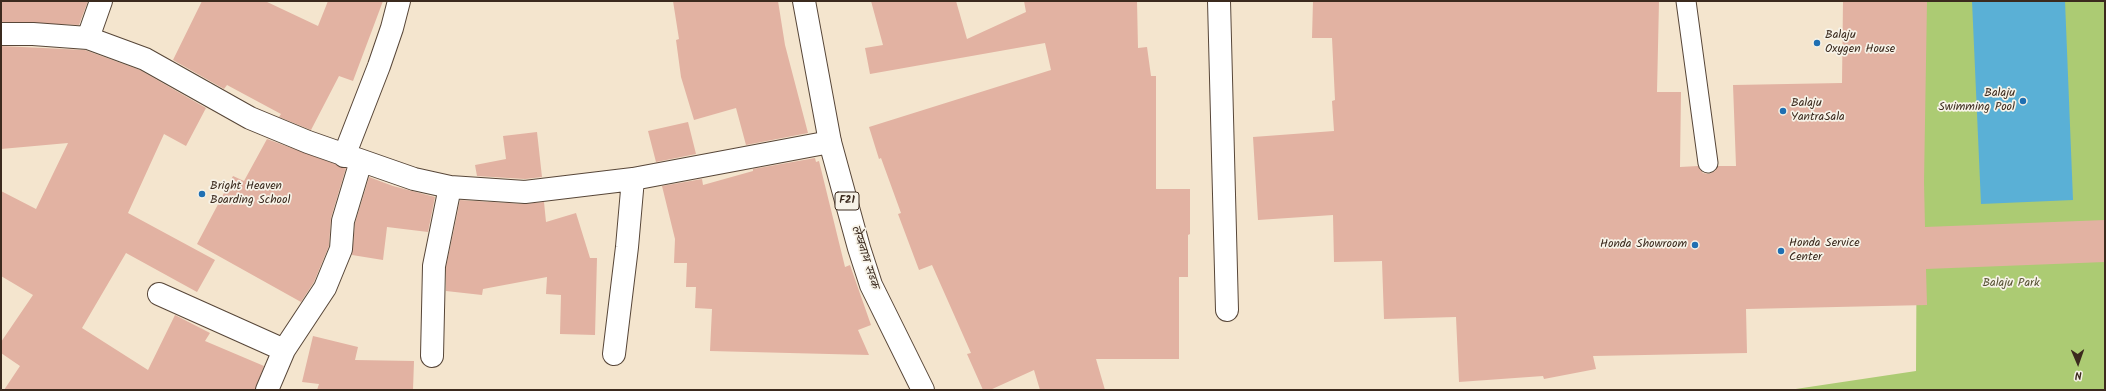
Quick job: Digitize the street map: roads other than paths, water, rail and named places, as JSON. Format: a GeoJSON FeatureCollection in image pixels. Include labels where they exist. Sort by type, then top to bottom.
{"type":"FeatureCollection","features":[{"type":"Feature","properties":{"kind":"street"},"geometry":{"type":"LineString","coordinates":[[88,38],[101,1]]}},
{"type":"Feature","properties":{"kind":"street"},"geometry":{"type":"LineString","coordinates":[[267,390],[284,350],[325,288],[341,249],[343,221],[353,158],[399,1]]}},
{"type":"Feature","properties":{"kind":"street","name":"लेखनाथ सडक"},"geometry":{"type":"LineString","coordinates":[[804,1],[830,142],[871,285],[923,390]]}},
{"type":"Feature","properties":{"kind":"street"},"geometry":{"type":"LineString","coordinates":[[1219,1],[1227,310]]}},
{"type":"Feature","properties":{"kind":"street"},"geometry":{"type":"LineString","coordinates":[[1,34],[33,34],[88,38],[145,59],[250,118],[353,158],[414,179],[450,187],[525,192],[633,179],[830,142]]}},
{"type":"Feature","properties":{"kind":"street"},"geometry":{"type":"LineString","coordinates":[[614,354],[627,247],[633,179]]}},
{"type":"Feature","properties":{"kind":"street"},"geometry":{"type":"LineString","coordinates":[[432,356],[434,266],[450,187]]}},
{"type":"Feature","properties":{"kind":"street"},"geometry":{"type":"LineString","coordinates":[[159,294],[284,350]]}},
{"type":"Feature","properties":{"kind":"lane"},"geometry":{"type":"LineString","coordinates":[[1686,1],[1708,163]]}},
{"type":"Feature","properties":{"kind":"water","name":"Balaju Swimming Pool"},"geometry":{"type":"Polygon","coordinates":[[[1972,1],[2065,1],[2073,200],[1981,204],[1972,1]]]}},
{"type":"Feature","properties":{"kind":"place","name":"Balaju Oxygen House"},"geometry":{"type":"Point","coordinates":[1817,43]}},
{"type":"Feature","properties":{"kind":"place","name":"Balaju Swimming Pool"},"geometry":{"type":"Point","coordinates":[2023,101]}},
{"type":"Feature","properties":{"kind":"place","name":"Balaju YantraSala"},"geometry":{"type":"Point","coordinates":[1783,111]}},
{"type":"Feature","properties":{"kind":"place","name":"Bright Heaven Boarding School"},"geometry":{"type":"Point","coordinates":[202,194]}},
{"type":"Feature","properties":{"kind":"place","name":"Honda Showroom"},"geometry":{"type":"Point","coordinates":[1695,245]}},
{"type":"Feature","properties":{"kind":"place","name":"Honda Service Center"},"geometry":{"type":"Point","coordinates":[1781,251]}},
{"type":"Feature","properties":{"kind":"park label","name":"Balaju Park"},"geometry":{"type":"Point","coordinates":[2011,284]}}]}
